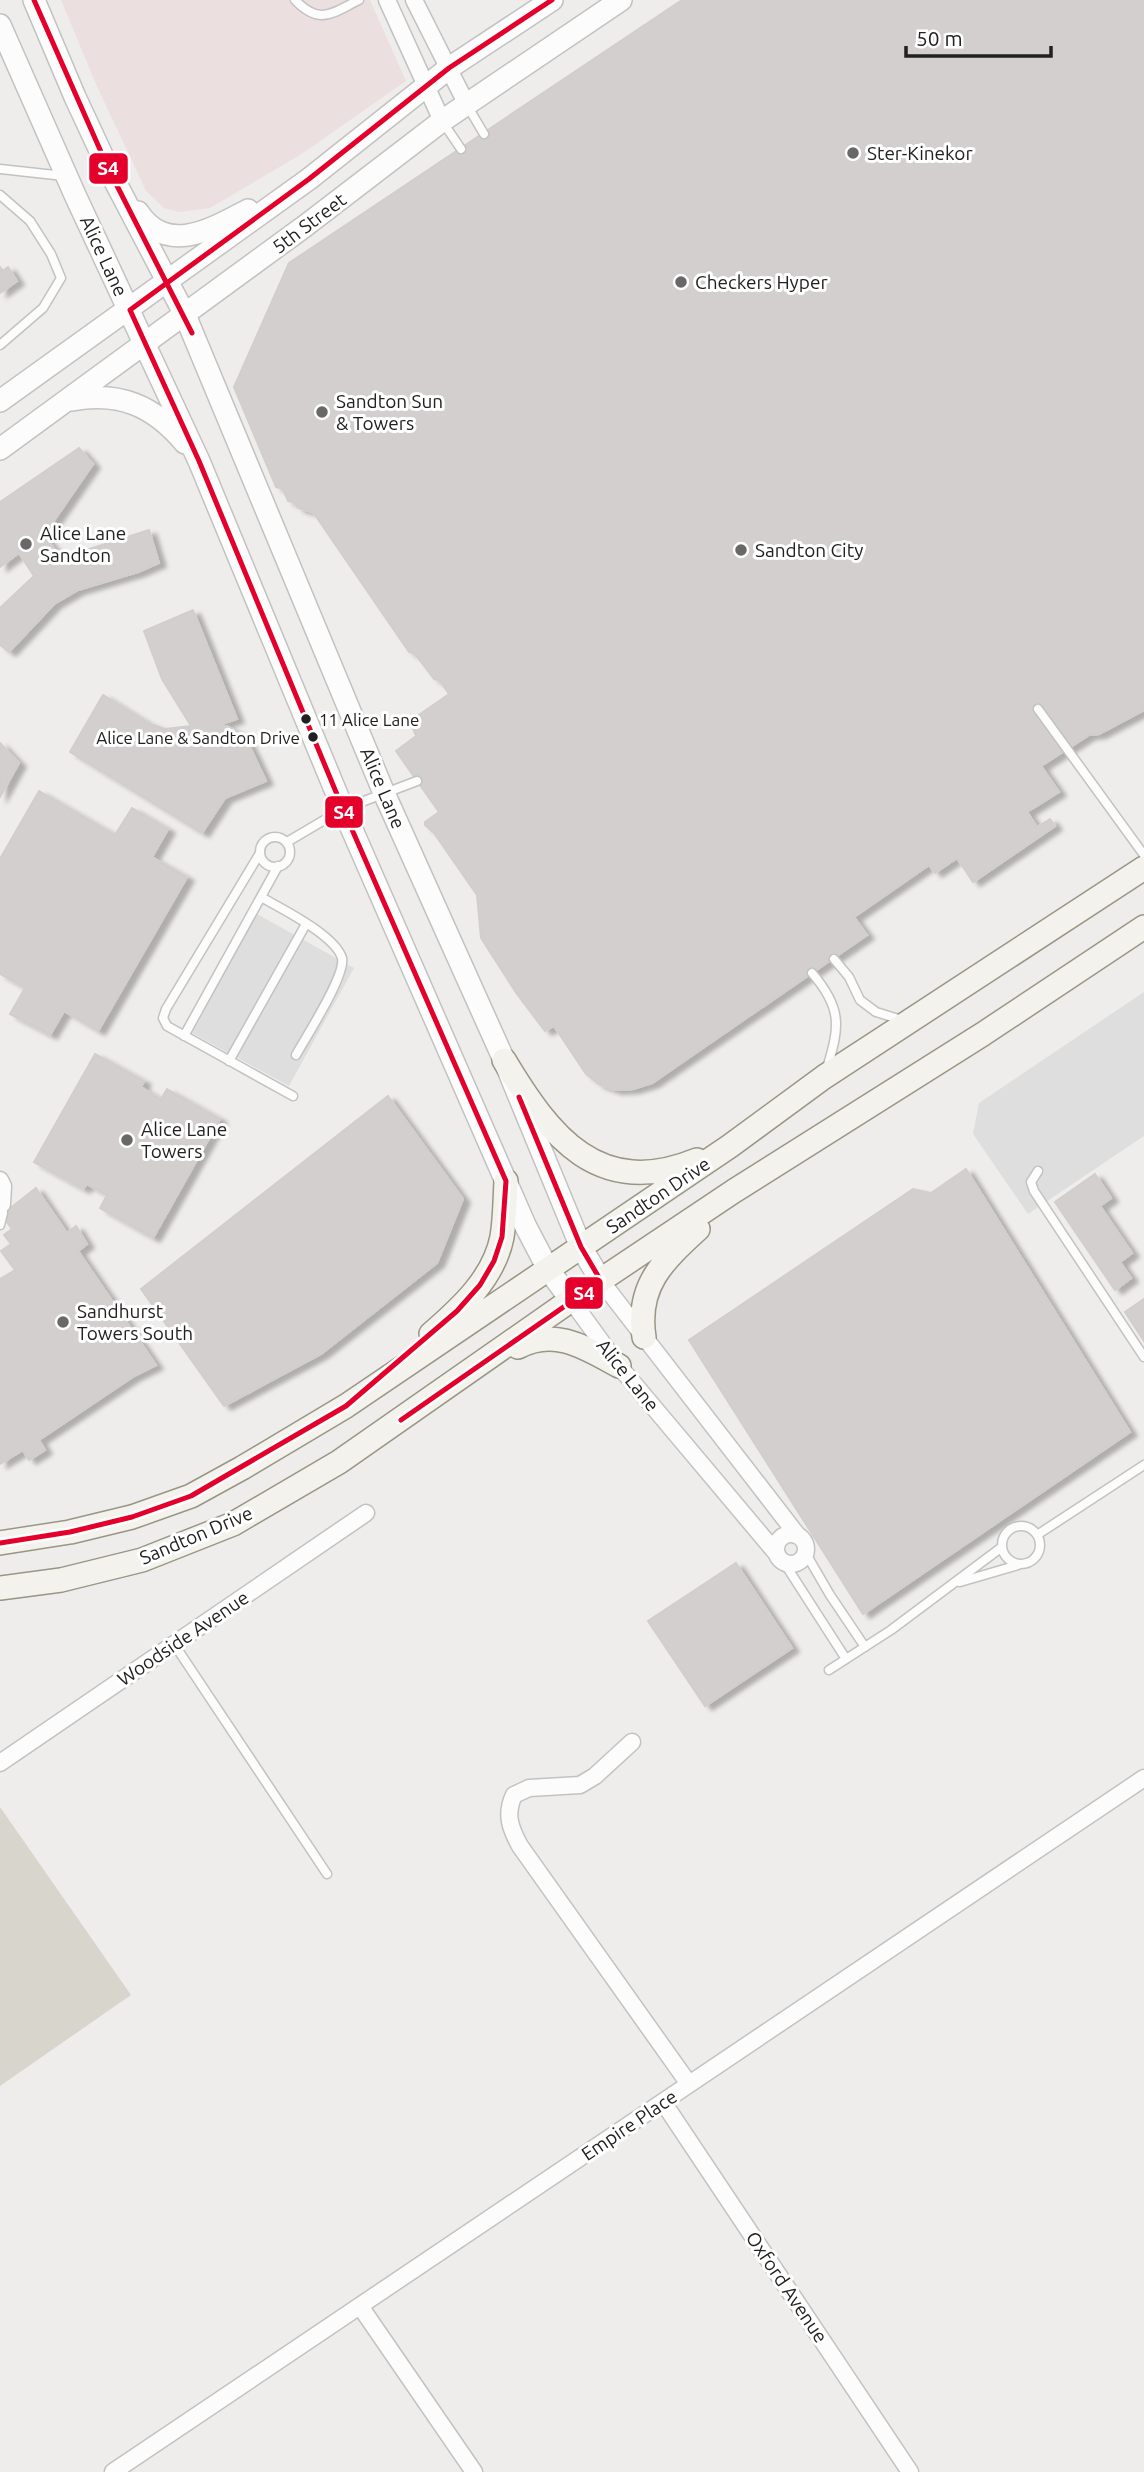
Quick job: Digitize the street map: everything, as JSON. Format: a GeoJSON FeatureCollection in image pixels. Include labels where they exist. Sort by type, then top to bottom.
{"type":"FeatureCollection","features":[{"type":"Feature","properties":{"kind":"main road","name":"Sandton Drive"},"geometry":{"type":"LineString","coordinates":[[0,1543],[70,1532],[132,1517],[191,1496],[242,1468],[346,1406],[730,1146],[824,1077],[1144,868]]}},
{"type":"Feature","properties":{"kind":"main road","name":"Sandton Drive"},"geometry":{"type":"LineString","coordinates":[[0,1588],[61,1580],[142,1560],[233,1524],[339,1462],[734,1191],[982,1034],[1144,927]]}},
{"type":"Feature","properties":{"kind":"main road"},"geometry":{"type":"LineString","coordinates":[[504,1060],[528,1099],[566,1143],[587,1159],[615,1170],[634,1173],[659,1171],[688,1164],[730,1146]]}},
{"type":"Feature","properties":{"kind":"main road"},"geometry":{"type":"LineString","coordinates":[[346,1406],[457,1311],[480,1285],[494,1262],[502,1237],[506,1181]]}},
{"type":"Feature","properties":{"kind":"main road"},"geometry":{"type":"LineString","coordinates":[[644,1338],[641,1321],[651,1280],[671,1254],[734,1191]]}},
{"type":"Feature","properties":{"kind":"main road"},"geometry":{"type":"LineString","coordinates":[[475,1369],[528,1341],[545,1338],[575,1342],[619,1366]]}},
{"type":"Feature","properties":{"kind":"street","name":"Alice Lane"},"geometry":{"type":"LineString","coordinates":[[34,0],[109,170],[185,315],[384,793],[504,1060],[582,1247],[601,1281],[799,1536]]}},
{"type":"Feature","properties":{"kind":"street"},"geometry":{"type":"LineString","coordinates":[[387,0],[442,121]]}},
{"type":"Feature","properties":{"kind":"street"},"geometry":{"type":"LineString","coordinates":[[414,0],[467,105]]}},
{"type":"Feature","properties":{"kind":"street","name":"5th Street"},"geometry":{"type":"LineString","coordinates":[[0,401],[309,179],[449,68],[552,0]]}},
{"type":"Feature","properties":{"kind":"street","name":"5th Street"},"geometry":{"type":"LineString","coordinates":[[0,449],[185,315],[442,121],[621,0]]}},
{"type":"Feature","properties":{"kind":"street","name":"Alice Lane"},"geometry":{"type":"LineString","coordinates":[[0,25],[67,177],[200,461],[343,809],[525,1225],[548,1269],[619,1366],[780,1558]]}},
{"type":"Feature","properties":{"kind":"street"},"geometry":{"type":"LineString","coordinates":[[109,170],[119,180],[145,222],[157,231],[177,236],[206,230],[309,179]]}},
{"type":"Feature","properties":{"kind":"street"},"geometry":{"type":"LineString","coordinates":[[67,401],[93,396],[115,398],[152,412],[174,431],[200,461]]}},
{"type":"Feature","properties":{"kind":"street"},"geometry":{"type":"LineString","coordinates":[[0,1180],[3,1186],[1,1203]]}},
{"type":"Feature","properties":{"kind":"street","name":"Woodside Avenue"},"geometry":{"type":"LineString","coordinates":[[0,1763],[366,1513]]}},
{"type":"Feature","properties":{"kind":"street"},"geometry":{"type":"LineString","coordinates":[[790,1534],[799,1536],[804,1543],[805,1552],[796,1562],[780,1558],[776,1545],[781,1537],[790,1534]]}},
{"type":"Feature","properties":{"kind":"street"},"geometry":{"type":"LineString","coordinates":[[632,1742],[595,1776],[580,1785],[530,1788],[514,1794],[509,1805],[509,1826],[520,1846],[689,2084]]}},
{"type":"Feature","properties":{"kind":"street","name":"Empire Place"},"geometry":{"type":"LineString","coordinates":[[113,2472],[1144,1778]]}},
{"type":"Feature","properties":{"kind":"street","name":"Oxford Avenue"},"geometry":{"type":"LineString","coordinates":[[663,2102],[911,2472]]}},
{"type":"Feature","properties":{"kind":"street"},"geometry":{"type":"LineString","coordinates":[[360,2306],[474,2472]]}},
{"type":"Feature","properties":{"kind":"lane"},"geometry":{"type":"LineString","coordinates":[[295,0],[315,16],[327,16],[359,0]]}},
{"type":"Feature","properties":{"kind":"lane"},"geometry":{"type":"LineString","coordinates":[[467,105],[484,134]]}},
{"type":"Feature","properties":{"kind":"lane"},"geometry":{"type":"LineString","coordinates":[[442,121],[461,149]]}},
{"type":"Feature","properties":{"kind":"lane"},"geometry":{"type":"LineString","coordinates":[[0,169],[67,177]]}},
{"type":"Feature","properties":{"kind":"lane"},"geometry":{"type":"LineString","coordinates":[[0,195],[30,221],[51,254],[61,278],[43,308],[0,345]]}},
{"type":"Feature","properties":{"kind":"lane"},"geometry":{"type":"LineString","coordinates":[[1038,709],[1144,855]]}},
{"type":"Feature","properties":{"kind":"lane"},"geometry":{"type":"LineString","coordinates":[[286,842],[343,809],[417,781]]}},
{"type":"Feature","properties":{"kind":"lane"},"geometry":{"type":"LineString","coordinates":[[184,1036],[278,866],[289,857],[286,842],[279,837],[270,838],[263,844],[166,1010],[164,1023],[184,1036],[293,1096]]}},
{"type":"Feature","properties":{"kind":"lane"},"geometry":{"type":"LineString","coordinates":[[260,853],[268,864],[278,866]]}},
{"type":"Feature","properties":{"kind":"lane"},"geometry":{"type":"LineString","coordinates":[[261,897],[332,942],[342,958],[341,974],[296,1055]]}},
{"type":"Feature","properties":{"kind":"lane"},"geometry":{"type":"LineString","coordinates":[[229,1061],[306,924]]}},
{"type":"Feature","properties":{"kind":"lane"},"geometry":{"type":"LineString","coordinates":[[834,959],[849,977],[860,1000],[876,1012],[908,1022]]}},
{"type":"Feature","properties":{"kind":"lane"},"geometry":{"type":"LineString","coordinates":[[812,974],[824,988],[836,1012],[835,1040],[824,1077]]}},
{"type":"Feature","properties":{"kind":"lane"},"geometry":{"type":"LineString","coordinates":[[1038,1171],[1031,1182],[1034,1191],[1144,1357]]}},
{"type":"Feature","properties":{"kind":"lane"},"geometry":{"type":"LineString","coordinates":[[0,1225],[3,1213],[1,1203]]}},
{"type":"Feature","properties":{"kind":"lane"},"geometry":{"type":"LineString","coordinates":[[1037,1535],[1144,1465]]}},
{"type":"Feature","properties":{"kind":"lane"},"geometry":{"type":"LineString","coordinates":[[955,1584],[1032,1561],[1039,1552],[1040,1540],[1027,1527],[1015,1527],[1005,1535],[1002,1547],[1006,1558],[1021,1564]]}},
{"type":"Feature","properties":{"kind":"lane"},"geometry":{"type":"LineString","coordinates":[[829,1670],[955,1584],[1002,1547]]}},
{"type":"Feature","properties":{"kind":"lane"},"geometry":{"type":"LineString","coordinates":[[805,1552],[865,1647]]}},
{"type":"Feature","properties":{"kind":"lane"},"geometry":{"type":"LineString","coordinates":[[780,1558],[846,1659]]}},
{"type":"Feature","properties":{"kind":"lane"},"geometry":{"type":"LineString","coordinates":[[174,1644],[327,1874]]}},
{"type":"Feature","properties":{"kind":"shaded area"},"geometry":{"type":"Polygon","coordinates":[[[61,0],[370,0],[406,81],[300,155],[210,208],[179,212],[164,208],[146,191],[95,82],[61,0]]]}},
{"type":"Feature","properties":{"kind":"shaded area"},"geometry":{"type":"Polygon","coordinates":[[[257,914],[354,968],[289,1086],[192,1033],[257,914]]]}},
{"type":"Feature","properties":{"kind":"shaded area"},"geometry":{"type":"Polygon","coordinates":[[[1144,992],[1144,1136],[1028,1214],[973,1134],[979,1103],[1144,992]]]}},
{"type":"Feature","properties":{"kind":"shaded area"},"geometry":{"type":"Polygon","coordinates":[[[0,1807],[131,1995],[0,2086],[0,1807]]]}},
{"type":"Feature","properties":{"kind":"building","name":"Sandton City"},"geometry":{"type":"Polygon","coordinates":[[[682,0],[1144,0],[1144,710],[1099,734],[1089,735],[1041,766],[1059,792],[1027,812],[1037,827],[1050,819],[1055,826],[973,882],[957,858],[935,873],[929,865],[854,917],[867,935],[652,1083],[633,1089],[615,1090],[599,1084],[586,1074],[554,1026],[545,1031],[481,938],[477,895],[434,833],[425,825],[425,822],[439,812],[396,751],[416,736],[410,721],[449,694],[415,654],[409,652],[313,512],[298,508],[295,503],[288,501],[283,489],[276,487],[234,387],[289,263],[682,0]]]}},
{"type":"Feature","properties":{"kind":"building"},"geometry":{"type":"Polygon","coordinates":[[[0,267],[3,271],[8,267],[17,281],[0,293],[0,267]]]}},
{"type":"Feature","properties":{"kind":"building","name":"Alice Lane Sandton"},"geometry":{"type":"Polygon","coordinates":[[[79,448],[93,464],[44,535],[61,558],[149,530],[159,563],[78,590],[54,604],[9,652],[0,645],[0,608],[34,576],[19,553],[0,567],[0,502],[79,448]]]}},
{"type":"Feature","properties":{"kind":"building"},"geometry":{"type":"Polygon","coordinates":[[[193,610],[237,719],[222,724],[237,731],[247,741],[266,781],[225,798],[202,833],[70,752],[103,695],[148,723],[165,729],[191,726],[162,679],[144,631],[193,610]]]}},
{"type":"Feature","properties":{"kind":"building"},"geometry":{"type":"Polygon","coordinates":[[[0,743],[19,763],[0,797],[0,743]]]}},
{"type":"Feature","properties":{"kind":"building"},"geometry":{"type":"Polygon","coordinates":[[[39,791],[115,835],[132,808],[168,829],[152,857],[187,877],[98,1031],[64,1011],[50,1035],[10,1014],[25,988],[0,974],[0,859],[39,791]]]}},
{"type":"Feature","properties":{"kind":"building","name":"Alice Lane Towers"},"geometry":{"type":"Polygon","coordinates":[[[95,1054],[144,1081],[141,1087],[161,1099],[167,1089],[220,1119],[153,1238],[100,1208],[107,1195],[87,1184],[83,1189],[34,1162],[95,1054]]]}},
{"type":"Feature","properties":{"kind":"building"},"geometry":{"type":"Polygon","coordinates":[[[388,1096],[463,1199],[437,1263],[321,1354],[224,1406],[141,1289],[388,1096]]]}},
{"type":"Feature","properties":{"kind":"building"},"geometry":{"type":"Polygon","coordinates":[[[966,1169],[1130,1432],[863,1614],[689,1340],[913,1189],[931,1193],[966,1169]]]}},
{"type":"Feature","properties":{"kind":"building"},"geometry":{"type":"Polygon","coordinates":[[[1095,1174],[1111,1198],[1100,1206],[1132,1253],[1120,1262],[1131,1278],[1115,1290],[1055,1202],[1095,1174]]]}},
{"type":"Feature","properties":{"kind":"building","name":"Sandhurst Towers South"},"geometry":{"type":"Polygon","coordinates":[[[36,1188],[67,1233],[76,1226],[87,1244],[78,1251],[156,1365],[134,1376],[39,1440],[45,1450],[29,1460],[23,1450],[0,1464],[0,1279],[15,1270],[1,1251],[11,1244],[4,1235],[12,1229],[6,1221],[8,1210],[36,1188]]]}},
{"type":"Feature","properties":{"kind":"building"},"geometry":{"type":"Polygon","coordinates":[[[1144,1299],[1144,1341],[1125,1312],[1144,1299]]]}},
{"type":"Feature","properties":{"kind":"building"},"geometry":{"type":"Polygon","coordinates":[[[736,1563],[792,1648],[705,1706],[648,1621],[736,1563]]]}},
{"type":"Feature","properties":{"kind":"transit line","name":"S4"},"geometry":{"type":"LineString","coordinates":[[34,0],[109,170],[192,333]]}},
{"type":"Feature","properties":{"kind":"transit line","name":"S4"},"geometry":{"type":"LineString","coordinates":[[0,1543],[70,1532],[132,1517],[191,1496],[346,1406],[457,1311],[480,1285],[494,1261],[502,1237],[506,1181],[343,809],[199,461],[130,310],[309,179],[449,68],[552,0]]}},
{"type":"Feature","properties":{"kind":"transit line","name":"S4"},"geometry":{"type":"LineString","coordinates":[[401,1420],[601,1281],[581,1247],[519,1097]]}},
{"type":"Feature","properties":{"kind":"place","name":"Ster-Kinekor"},"geometry":{"type":"Point","coordinates":[853,153]}},
{"type":"Feature","properties":{"kind":"place","name":"Checkers Hyper"},"geometry":{"type":"Point","coordinates":[681,282]}},
{"type":"Feature","properties":{"kind":"place","name":"Sandton Sun & Towers"},"geometry":{"type":"Point","coordinates":[322,412]}},
{"type":"Feature","properties":{"kind":"place","name":"Alice Lane Sandton"},"geometry":{"type":"Point","coordinates":[26,544]}},
{"type":"Feature","properties":{"kind":"place","name":"Sandton City"},"geometry":{"type":"Point","coordinates":[741,550]}},
{"type":"Feature","properties":{"kind":"place","name":"11 Alice Lane"},"geometry":{"type":"Point","coordinates":[306,719]}},
{"type":"Feature","properties":{"kind":"place","name":"Alice Lane & Sandton Drive"},"geometry":{"type":"Point","coordinates":[313,737]}},
{"type":"Feature","properties":{"kind":"place","name":"Alice Lane Towers"},"geometry":{"type":"Point","coordinates":[127,1140]}},
{"type":"Feature","properties":{"kind":"place","name":"Sandhurst Towers South"},"geometry":{"type":"Point","coordinates":[63,1322]}}]}
